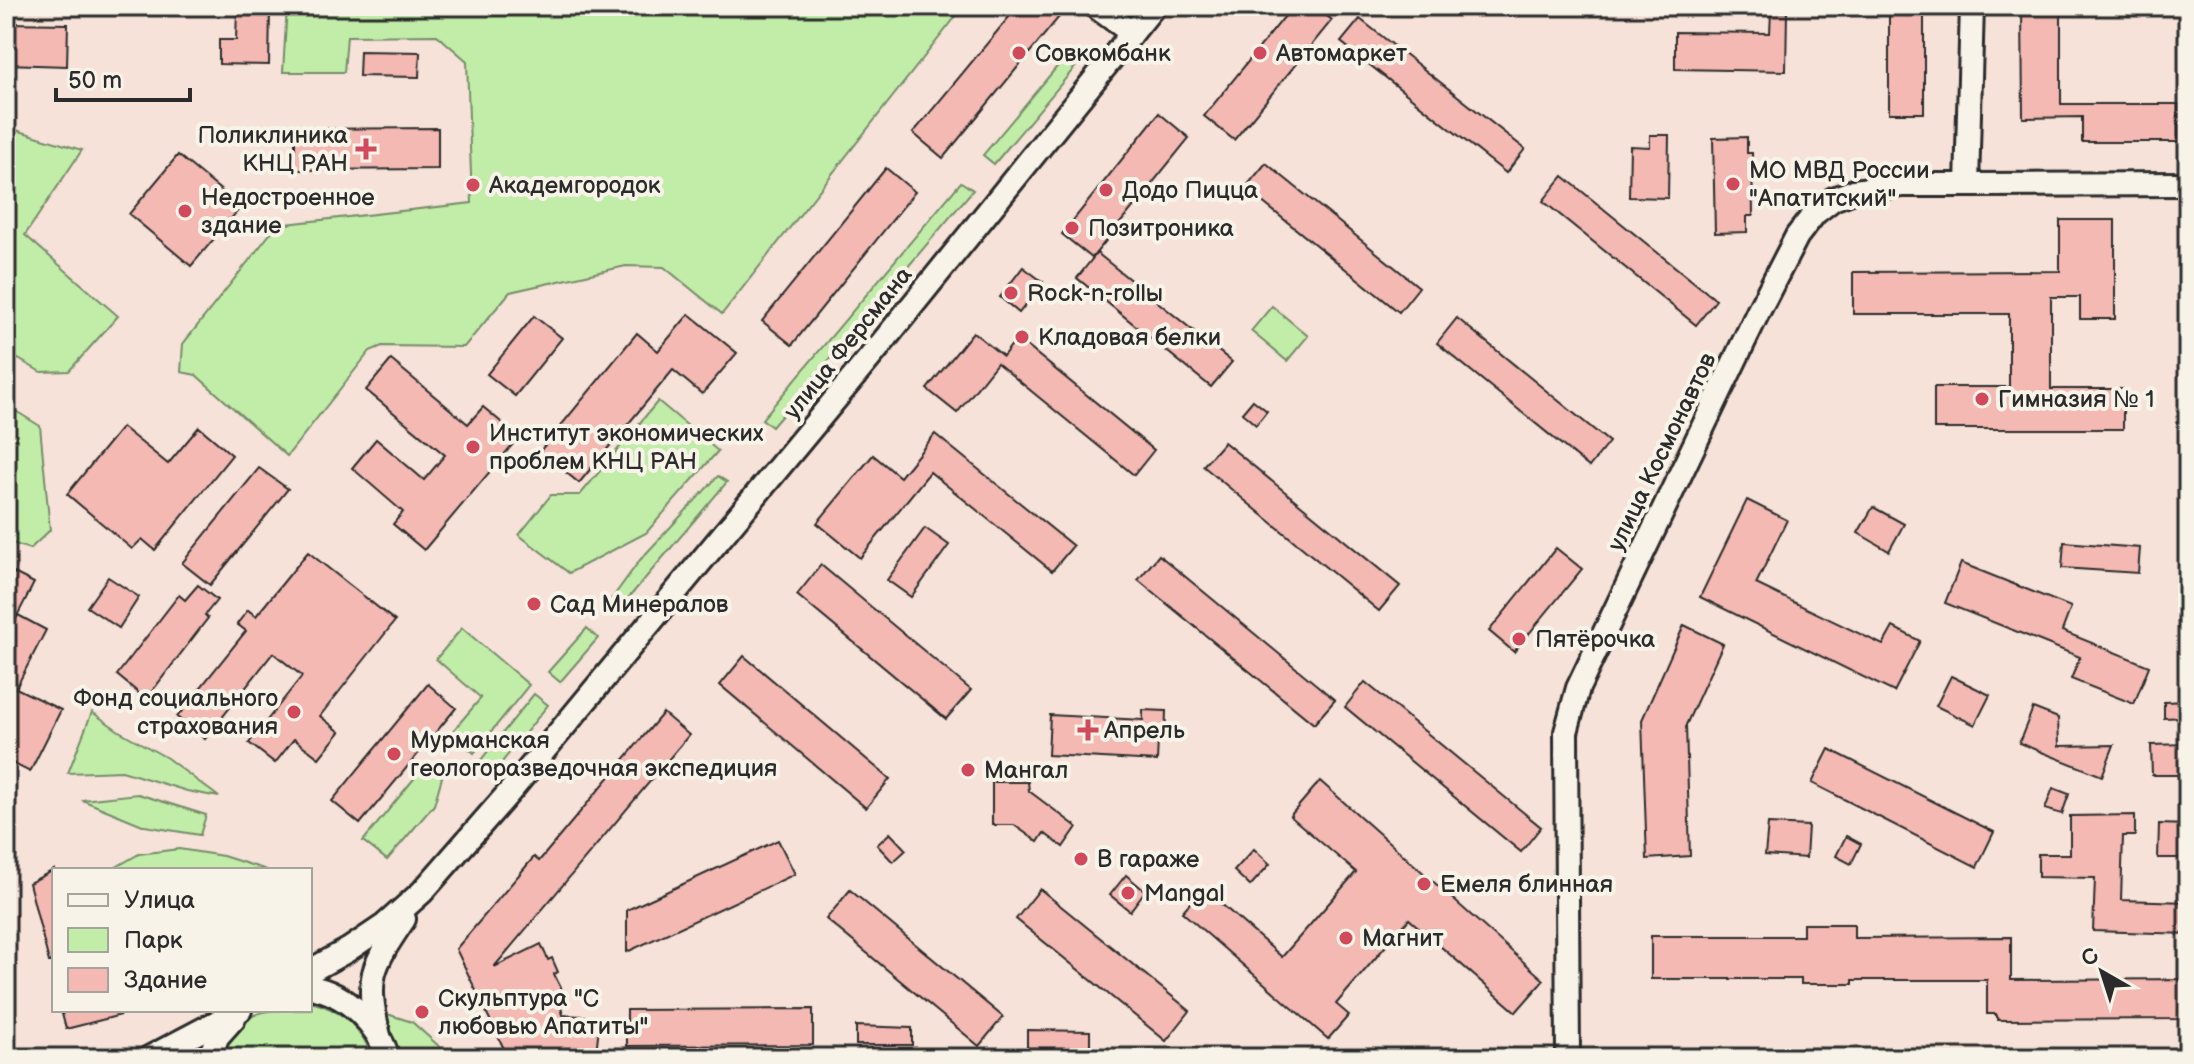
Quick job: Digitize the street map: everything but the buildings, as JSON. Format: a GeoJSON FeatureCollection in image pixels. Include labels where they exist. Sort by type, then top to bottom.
{"type":"FeatureCollection","features":[{"type":"Feature","properties":{"kind":"street"},"geometry":{"type":"LineString","coordinates":[[1095,6],[1132,33]]}},
{"type":"Feature","properties":{"kind":"street","name":"улица Ферсмана"},"geometry":{"type":"LineString","coordinates":[[386,1051],[372,1005],[371,975],[387,943],[422,892],[513,788],[840,394],[1154,6]]}},
{"type":"Feature","properties":{"kind":"street"},"geometry":{"type":"LineString","coordinates":[[1967,185],[1972,6]]}},
{"type":"Feature","properties":{"kind":"street","name":"улица Космонавтов"},"geometry":{"type":"LineString","coordinates":[[1568,1058],[1566,732],[1578,688],[1797,236],[1815,213],[1833,199],[1854,191],[1902,185],[2188,184]]}},
{"type":"Feature","properties":{"kind":"street","name":"улица Ферсмана"},"geometry":{"type":"LineString","coordinates":[[312,970],[385,925],[422,892]]}},
{"type":"Feature","properties":{"kind":"street"},"geometry":{"type":"LineString","coordinates":[[312,988],[334,994],[363,1015],[386,1051]]}},
{"type":"Feature","properties":{"kind":"street"},"geometry":{"type":"LineString","coordinates":[[149,1058],[238,1012]]}},
{"type":"Feature","properties":{"kind":"street"},"geometry":{"type":"LineString","coordinates":[[210,1058],[217,1037],[240,1012]]}},
{"type":"Feature","properties":{"kind":"green space"},"geometry":{"type":"Polygon","coordinates":[[[287,6],[308,6],[308,12],[355,9],[357,6],[964,6],[722,314],[664,267],[626,266],[510,292],[464,347],[382,346],[370,351],[287,456],[196,375],[181,372],[183,344],[277,225],[472,203],[467,61],[437,35],[347,36],[344,72],[283,72],[287,6]]]}},
{"type":"Feature","properties":{"kind":"green space"},"geometry":{"type":"Polygon","coordinates":[[[1071,50],[1082,59],[994,164],[983,155],[1071,50]]]}},
{"type":"Feature","properties":{"kind":"green space"},"geometry":{"type":"Polygon","coordinates":[[[6,127],[82,150],[25,235],[118,316],[69,371],[41,372],[6,352],[6,127]]]}},
{"type":"Feature","properties":{"kind":"green space"},"geometry":{"type":"Polygon","coordinates":[[[961,182],[973,190],[772,427],[762,419],[961,182]]]}},
{"type":"Feature","properties":{"kind":"green space"},"geometry":{"type":"Polygon","coordinates":[[[1272,306],[1308,336],[1287,361],[1251,331],[1272,306]]]}},
{"type":"Feature","properties":{"kind":"green space"},"geometry":{"type":"Polygon","coordinates":[[[658,401],[718,451],[646,533],[569,573],[519,535],[551,495],[580,495],[658,401]]]}},
{"type":"Feature","properties":{"kind":"green space"},"geometry":{"type":"Polygon","coordinates":[[[6,405],[40,426],[50,530],[30,549],[6,541],[6,405]]]}},
{"type":"Feature","properties":{"kind":"green space"},"geometry":{"type":"Polygon","coordinates":[[[718,476],[727,482],[614,615],[605,608],[640,560],[718,476]]]}},
{"type":"Feature","properties":{"kind":"green space"},"geometry":{"type":"Polygon","coordinates":[[[462,628],[529,685],[474,753],[451,733],[481,698],[436,659],[462,628]]]}},
{"type":"Feature","properties":{"kind":"green space"},"geometry":{"type":"Polygon","coordinates":[[[587,628],[598,638],[560,682],[548,672],[587,628]]]}},
{"type":"Feature","properties":{"kind":"green space"},"geometry":{"type":"Polygon","coordinates":[[[534,694],[548,705],[494,772],[480,761],[534,694]]]}},
{"type":"Feature","properties":{"kind":"green space"},"geometry":{"type":"Polygon","coordinates":[[[92,712],[167,758],[219,797],[187,791],[122,771],[68,773],[92,712]]]}},
{"type":"Feature","properties":{"kind":"green space"},"geometry":{"type":"Polygon","coordinates":[[[426,764],[442,777],[434,805],[387,860],[363,841],[426,764]]]}},
{"type":"Feature","properties":{"kind":"green space"},"geometry":{"type":"Polygon","coordinates":[[[138,794],[206,815],[200,835],[145,826],[82,800],[138,794]]]}},
{"type":"Feature","properties":{"kind":"green space"},"geometry":{"type":"Polygon","coordinates":[[[179,849],[223,856],[261,868],[114,868],[139,854],[179,849]]]}},
{"type":"Feature","properties":{"kind":"green space"},"geometry":{"type":"Polygon","coordinates":[[[312,1003],[332,1009],[356,1029],[373,1058],[223,1058],[238,1029],[256,1014],[312,1012],[312,1003]]]}},
{"type":"Feature","properties":{"kind":"green space"},"geometry":{"type":"Polygon","coordinates":[[[381,1012],[412,1022],[452,1058],[403,1058],[381,1012]]]}},
{"type":"Feature","properties":{"kind":"place","name":"Совкомбанк"},"geometry":{"type":"Point","coordinates":[1019,53]}},
{"type":"Feature","properties":{"kind":"place","name":"Автомаркет"},"geometry":{"type":"Point","coordinates":[1260,53]}},
{"type":"Feature","properties":{"kind":"place","name":"Поликлиника КНЦ РАН"},"geometry":{"type":"Point","coordinates":[366,149]}},
{"type":"Feature","properties":{"kind":"place","name":"МО МВД России \"Апатитский\""},"geometry":{"type":"Point","coordinates":[1733,184]}},
{"type":"Feature","properties":{"kind":"place","name":"Академгородок"},"geometry":{"type":"Point","coordinates":[473,185]}},
{"type":"Feature","properties":{"kind":"place","name":"Додо Пицца"},"geometry":{"type":"Point","coordinates":[1106,190]}},
{"type":"Feature","properties":{"kind":"place","name":"Недостроенное здание"},"geometry":{"type":"Point","coordinates":[185,211]}},
{"type":"Feature","properties":{"kind":"place","name":"Позитроника"},"geometry":{"type":"Point","coordinates":[1072,228]}},
{"type":"Feature","properties":{"kind":"place","name":"Rock-n-rollы"},"geometry":{"type":"Point","coordinates":[1011,293]}},
{"type":"Feature","properties":{"kind":"place","name":"Кладовая белки"},"geometry":{"type":"Point","coordinates":[1022,337]}},
{"type":"Feature","properties":{"kind":"place","name":"Гимназия № 1"},"geometry":{"type":"Point","coordinates":[1982,399]}},
{"type":"Feature","properties":{"kind":"place","name":"Институт экономических проблем КНЦ РАН"},"geometry":{"type":"Point","coordinates":[473,447]}},
{"type":"Feature","properties":{"kind":"place","name":"Сад Минералов"},"geometry":{"type":"Point","coordinates":[534,604]}},
{"type":"Feature","properties":{"kind":"place","name":"Пятёрочка"},"geometry":{"type":"Point","coordinates":[1519,639]}},
{"type":"Feature","properties":{"kind":"place","name":"Фонд социального страхования"},"geometry":{"type":"Point","coordinates":[294,712]}},
{"type":"Feature","properties":{"kind":"place","name":"Апрель"},"geometry":{"type":"Point","coordinates":[1088,730]}},
{"type":"Feature","properties":{"kind":"place","name":"Мурманская геологоразведочная экспедиция"},"geometry":{"type":"Point","coordinates":[394,754]}},
{"type":"Feature","properties":{"kind":"place","name":"Мангал"},"geometry":{"type":"Point","coordinates":[968,770]}},
{"type":"Feature","properties":{"kind":"place","name":"В гараже"},"geometry":{"type":"Point","coordinates":[1081,859]}},
{"type":"Feature","properties":{"kind":"place","name":"Емеля блинная"},"geometry":{"type":"Point","coordinates":[1424,884]}},
{"type":"Feature","properties":{"kind":"place","name":"Mangal"},"geometry":{"type":"Point","coordinates":[1128,893]}},
{"type":"Feature","properties":{"kind":"place","name":"Магнит"},"geometry":{"type":"Point","coordinates":[1346,938]}},
{"type":"Feature","properties":{"kind":"place","name":"Скульптура \"С любовью Апатиты\""},"geometry":{"type":"Point","coordinates":[422,1012]}}]}
